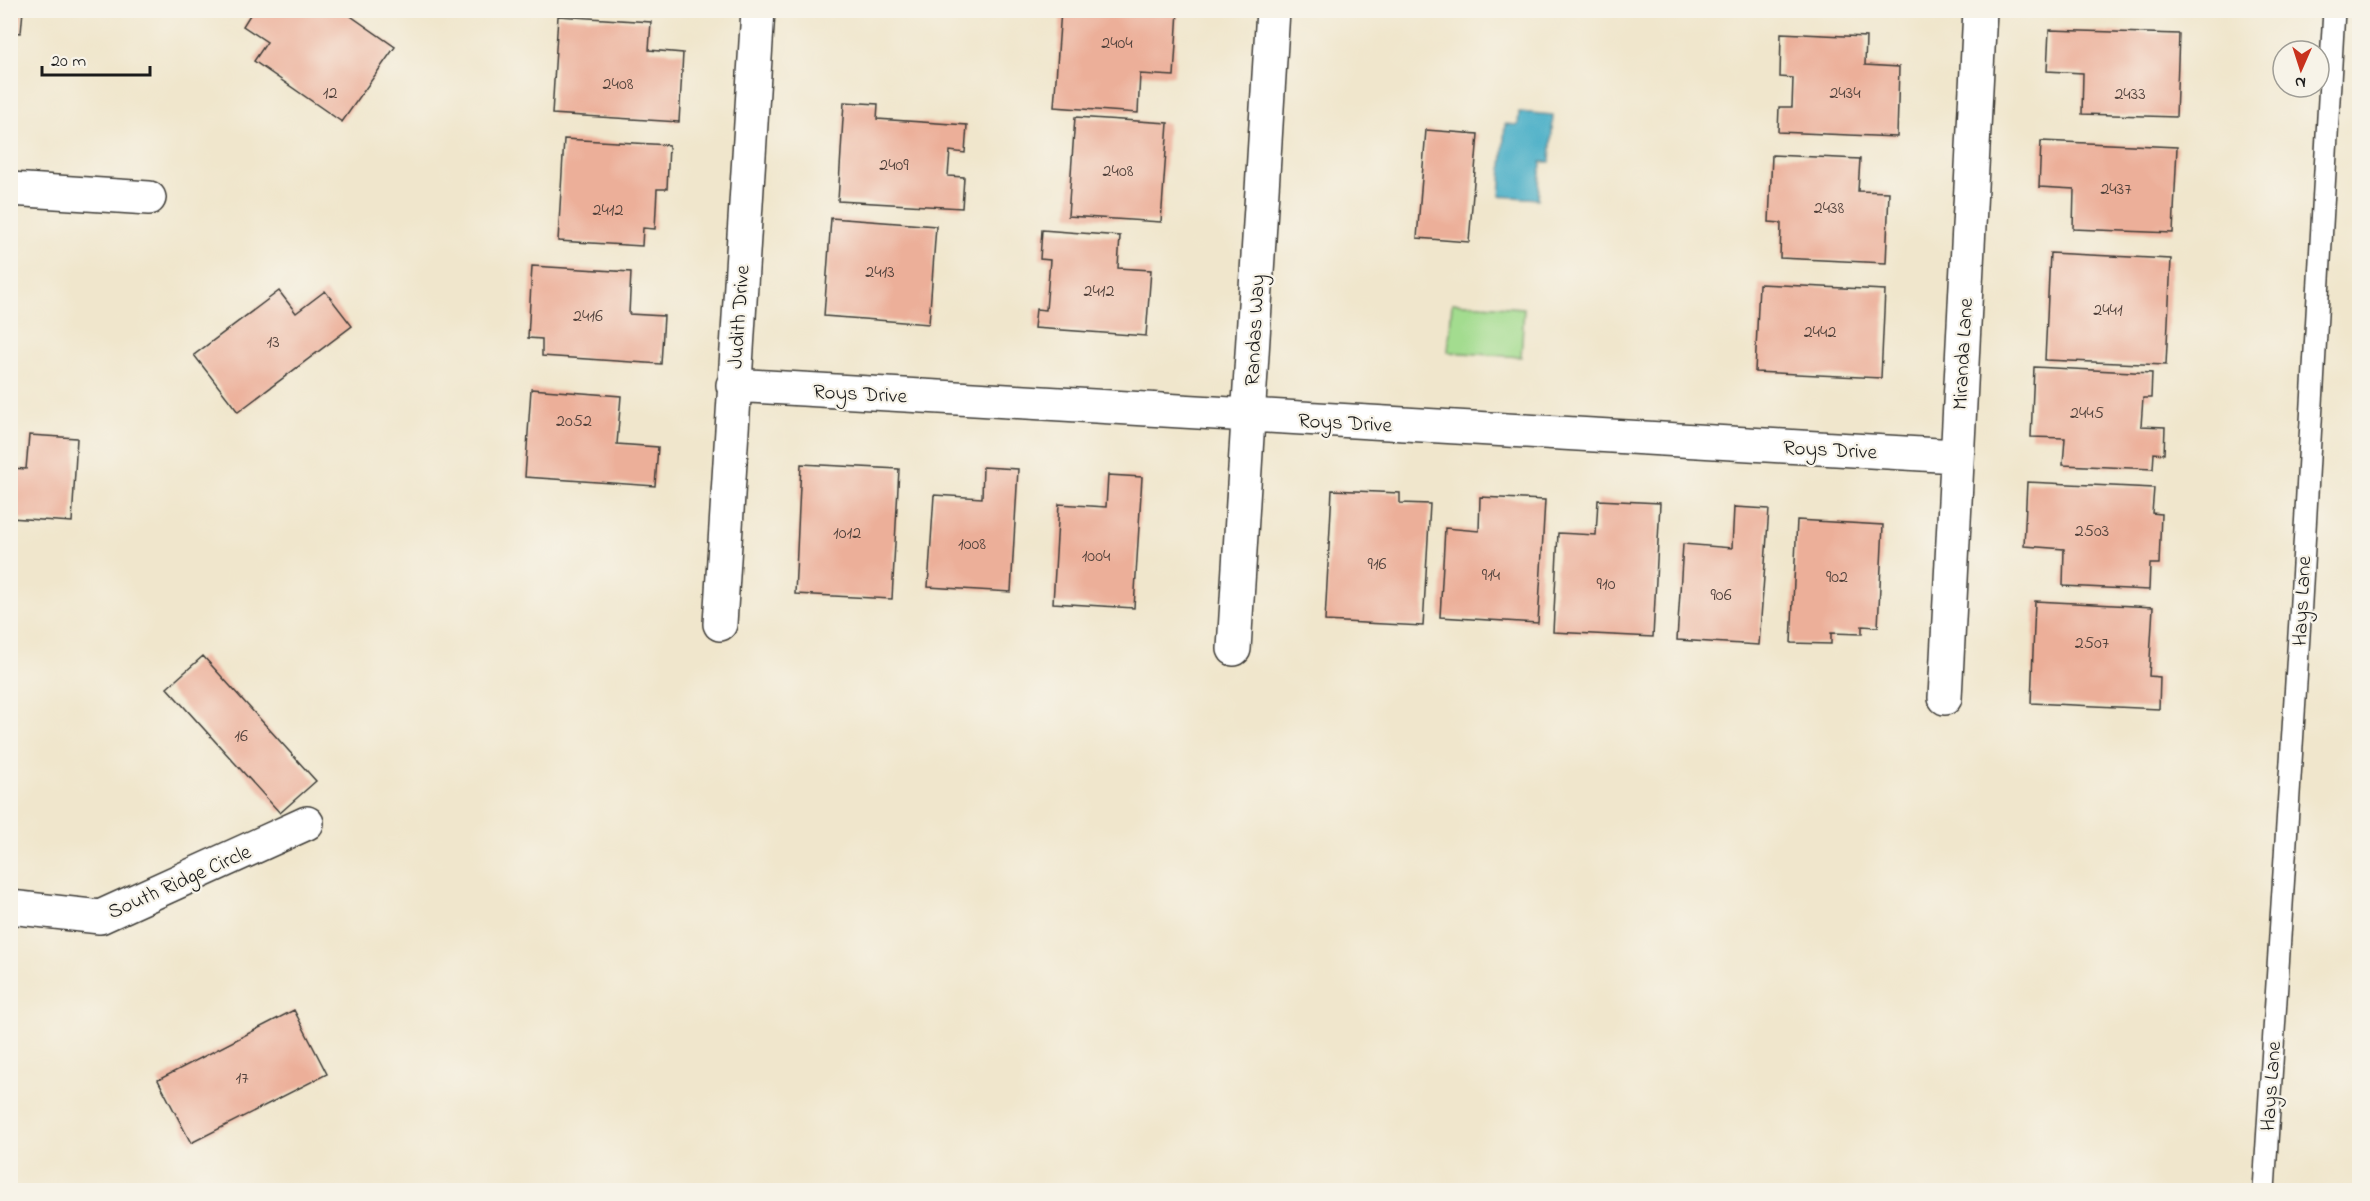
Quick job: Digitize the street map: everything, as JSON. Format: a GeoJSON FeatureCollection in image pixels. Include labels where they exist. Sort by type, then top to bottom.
{"type":"FeatureCollection","features":[{"type":"Feature","properties":{"kind":"street","name":"Judith Drive"},"geometry":{"type":"LineString","coordinates":[[720,624],[758,10]]}},
{"type":"Feature","properties":{"kind":"street","name":"Randas Way"},"geometry":{"type":"LineString","coordinates":[[1234,649],[1273,10]]}},
{"type":"Feature","properties":{"kind":"street","name":"Miranda Lane"},"geometry":{"type":"LineString","coordinates":[[1945,698],[1980,10]]}},
{"type":"Feature","properties":{"kind":"street"},"geometry":{"type":"LineString","coordinates":[[10,189],[149,198]]}},
{"type":"Feature","properties":{"kind":"street","name":"Roys Drive"},"geometry":{"type":"LineString","coordinates":[[733,386],[1956,456]]}},
{"type":"Feature","properties":{"kind":"street","name":"South Ridge Circle"},"geometry":{"type":"LineString","coordinates":[[10,907],[100,916],[307,823]]}},
{"type":"Feature","properties":{"kind":"lane","name":"Hays Lane"},"geometry":{"type":"LineString","coordinates":[[2264,1191],[2300,619],[2334,10]]}},
{"type":"Feature","properties":{"kind":"green space"},"geometry":{"type":"Polygon","coordinates":[[[1452,303],[1524,308],[1521,357],[1448,352],[1452,303]]]}},
{"type":"Feature","properties":{"kind":"water"},"geometry":{"type":"Polygon","coordinates":[[[1519,112],[1553,115],[1550,162],[1541,162],[1538,199],[1500,196],[1505,124],[1518,125],[1519,112]]]}},
{"type":"Feature","properties":{"kind":"building"},"geometry":{"type":"Polygon","coordinates":[[[10,10],[23,10],[21,33],[10,32],[10,10]]]}},
{"type":"Feature","properties":{"kind":"building"},"geometry":{"type":"Polygon","coordinates":[[[253,10],[342,10],[395,47],[342,122],[254,61],[267,42],[243,26],[253,10]]]}},
{"type":"Feature","properties":{"kind":"building"},"geometry":{"type":"Polygon","coordinates":[[[1061,10],[1178,10],[1174,76],[1140,74],[1138,113],[1054,107],[1061,10]]]}},
{"type":"Feature","properties":{"kind":"building"},"geometry":{"type":"Polygon","coordinates":[[[558,16],[651,22],[649,50],[683,53],[679,122],[552,114],[558,16]]]}},
{"type":"Feature","properties":{"kind":"building"},"geometry":{"type":"Polygon","coordinates":[[[2049,30],[2179,34],[2176,117],[2082,114],[2083,73],[2047,71],[2049,30]]]}},
{"type":"Feature","properties":{"kind":"building"},"geometry":{"type":"Polygon","coordinates":[[[1781,33],[1866,37],[1865,65],[1899,67],[1897,137],[1778,132],[1779,107],[1792,107],[1793,78],[1780,77],[1781,33]]]}},
{"type":"Feature","properties":{"kind":"building"},"geometry":{"type":"Polygon","coordinates":[[[844,102],[878,104],[877,119],[967,125],[965,153],[950,151],[948,176],[964,177],[962,208],[838,201],[844,102]]]}},
{"type":"Feature","properties":{"kind":"building"},"geometry":{"type":"Polygon","coordinates":[[[1075,117],[1168,123],[1161,222],[1068,216],[1075,117]]]}},
{"type":"Feature","properties":{"kind":"building"},"geometry":{"type":"Polygon","coordinates":[[[1426,130],[1478,134],[1469,242],[1417,238],[1426,130]]]}},
{"type":"Feature","properties":{"kind":"building"},"geometry":{"type":"Polygon","coordinates":[[[564,139],[669,145],[667,189],[657,189],[655,229],[643,228],[642,246],[558,241],[564,139]]]}},
{"type":"Feature","properties":{"kind":"building"},"geometry":{"type":"Polygon","coordinates":[[[2041,141],[2177,147],[2173,233],[2073,229],[2074,189],[2039,187],[2041,141]]]}},
{"type":"Feature","properties":{"kind":"building"},"geometry":{"type":"Polygon","coordinates":[[[1772,155],[1860,159],[1858,191],[1889,192],[1886,263],[1780,258],[1781,223],[1769,222],[1772,155]]]}},
{"type":"Feature","properties":{"kind":"building"},"geometry":{"type":"Polygon","coordinates":[[[831,218],[936,226],[929,324],[824,316],[831,218]]]}},
{"type":"Feature","properties":{"kind":"building"},"geometry":{"type":"Polygon","coordinates":[[[1042,230],[1120,236],[1118,268],[1151,270],[1146,336],[1034,328],[1036,309],[1046,310],[1050,260],[1040,259],[1042,230]]]}},
{"type":"Feature","properties":{"kind":"building"},"geometry":{"type":"Polygon","coordinates":[[[2050,253],[2171,259],[2166,365],[2045,360],[2050,253]]]}},
{"type":"Feature","properties":{"kind":"building"},"geometry":{"type":"Polygon","coordinates":[[[532,266],[631,272],[629,314],[664,316],[661,364],[542,356],[542,339],[528,338],[532,266]]]}},
{"type":"Feature","properties":{"kind":"building"},"geometry":{"type":"Polygon","coordinates":[[[1759,284],[1885,290],[1881,378],[1755,372],[1759,284]]]}},
{"type":"Feature","properties":{"kind":"building"},"geometry":{"type":"Polygon","coordinates":[[[279,291],[296,313],[325,291],[352,326],[238,412],[194,355],[279,291]]]}},
{"type":"Feature","properties":{"kind":"building"},"geometry":{"type":"Polygon","coordinates":[[[2034,367],[2152,373],[2151,398],[2143,398],[2141,426],[2165,427],[2164,454],[2154,453],[2153,469],[2063,465],[2065,438],[2031,437],[2034,367]]]}},
{"type":"Feature","properties":{"kind":"building"},"geometry":{"type":"Polygon","coordinates":[[[531,389],[621,396],[617,444],[658,447],[655,486],[525,477],[531,389]]]}},
{"type":"Feature","properties":{"kind":"building"},"geometry":{"type":"Polygon","coordinates":[[[29,435],[77,438],[72,522],[10,518],[10,468],[26,469],[29,435]]]}},
{"type":"Feature","properties":{"kind":"building"},"geometry":{"type":"Polygon","coordinates":[[[801,464],[899,469],[892,599],[795,594],[801,464]]]}},
{"type":"Feature","properties":{"kind":"building"},"geometry":{"type":"Polygon","coordinates":[[[983,467],[1018,469],[1011,592],[928,587],[934,495],[982,498],[983,467]]]}},
{"type":"Feature","properties":{"kind":"building"},"geometry":{"type":"Polygon","coordinates":[[[1108,475],[1142,477],[1134,608],[1053,603],[1059,504],[1106,507],[1108,475]]]}},
{"type":"Feature","properties":{"kind":"building"},"geometry":{"type":"Polygon","coordinates":[[[2027,482],[2154,488],[2152,513],[2161,514],[2159,564],[2150,564],[2149,590],[2063,586],[2064,549],[2024,546],[2027,482]]]}},
{"type":"Feature","properties":{"kind":"building"},"geometry":{"type":"Polygon","coordinates":[[[1332,490],[1400,493],[1400,503],[1430,504],[1423,626],[1325,621],[1332,490]]]}},
{"type":"Feature","properties":{"kind":"building"},"geometry":{"type":"Polygon","coordinates":[[[1480,497],[1545,500],[1538,623],[1440,617],[1445,528],[1479,531],[1480,497]]]}},
{"type":"Feature","properties":{"kind":"building"},"geometry":{"type":"Polygon","coordinates":[[[1598,500],[1660,503],[1653,637],[1553,632],[1558,533],[1596,535],[1598,500]]]}},
{"type":"Feature","properties":{"kind":"building"},"geometry":{"type":"Polygon","coordinates":[[[1734,507],[1769,509],[1759,645],[1677,640],[1683,544],[1732,548],[1734,507]]]}},
{"type":"Feature","properties":{"kind":"building"},"geometry":{"type":"Polygon","coordinates":[[[1797,520],[1883,525],[1878,627],[1862,626],[1862,634],[1831,633],[1831,644],[1791,643],[1797,520]]]}},
{"type":"Feature","properties":{"kind":"building"},"geometry":{"type":"Polygon","coordinates":[[[2035,601],[2153,607],[2149,676],[2160,677],[2159,709],[2031,703],[2035,601]]]}},
{"type":"Feature","properties":{"kind":"building"},"geometry":{"type":"Polygon","coordinates":[[[203,656],[316,781],[280,813],[167,688],[203,656]]]}},
{"type":"Feature","properties":{"kind":"building"},"geometry":{"type":"Polygon","coordinates":[[[294,1010],[327,1074],[191,1143],[158,1080],[294,1010]]]}}]}
